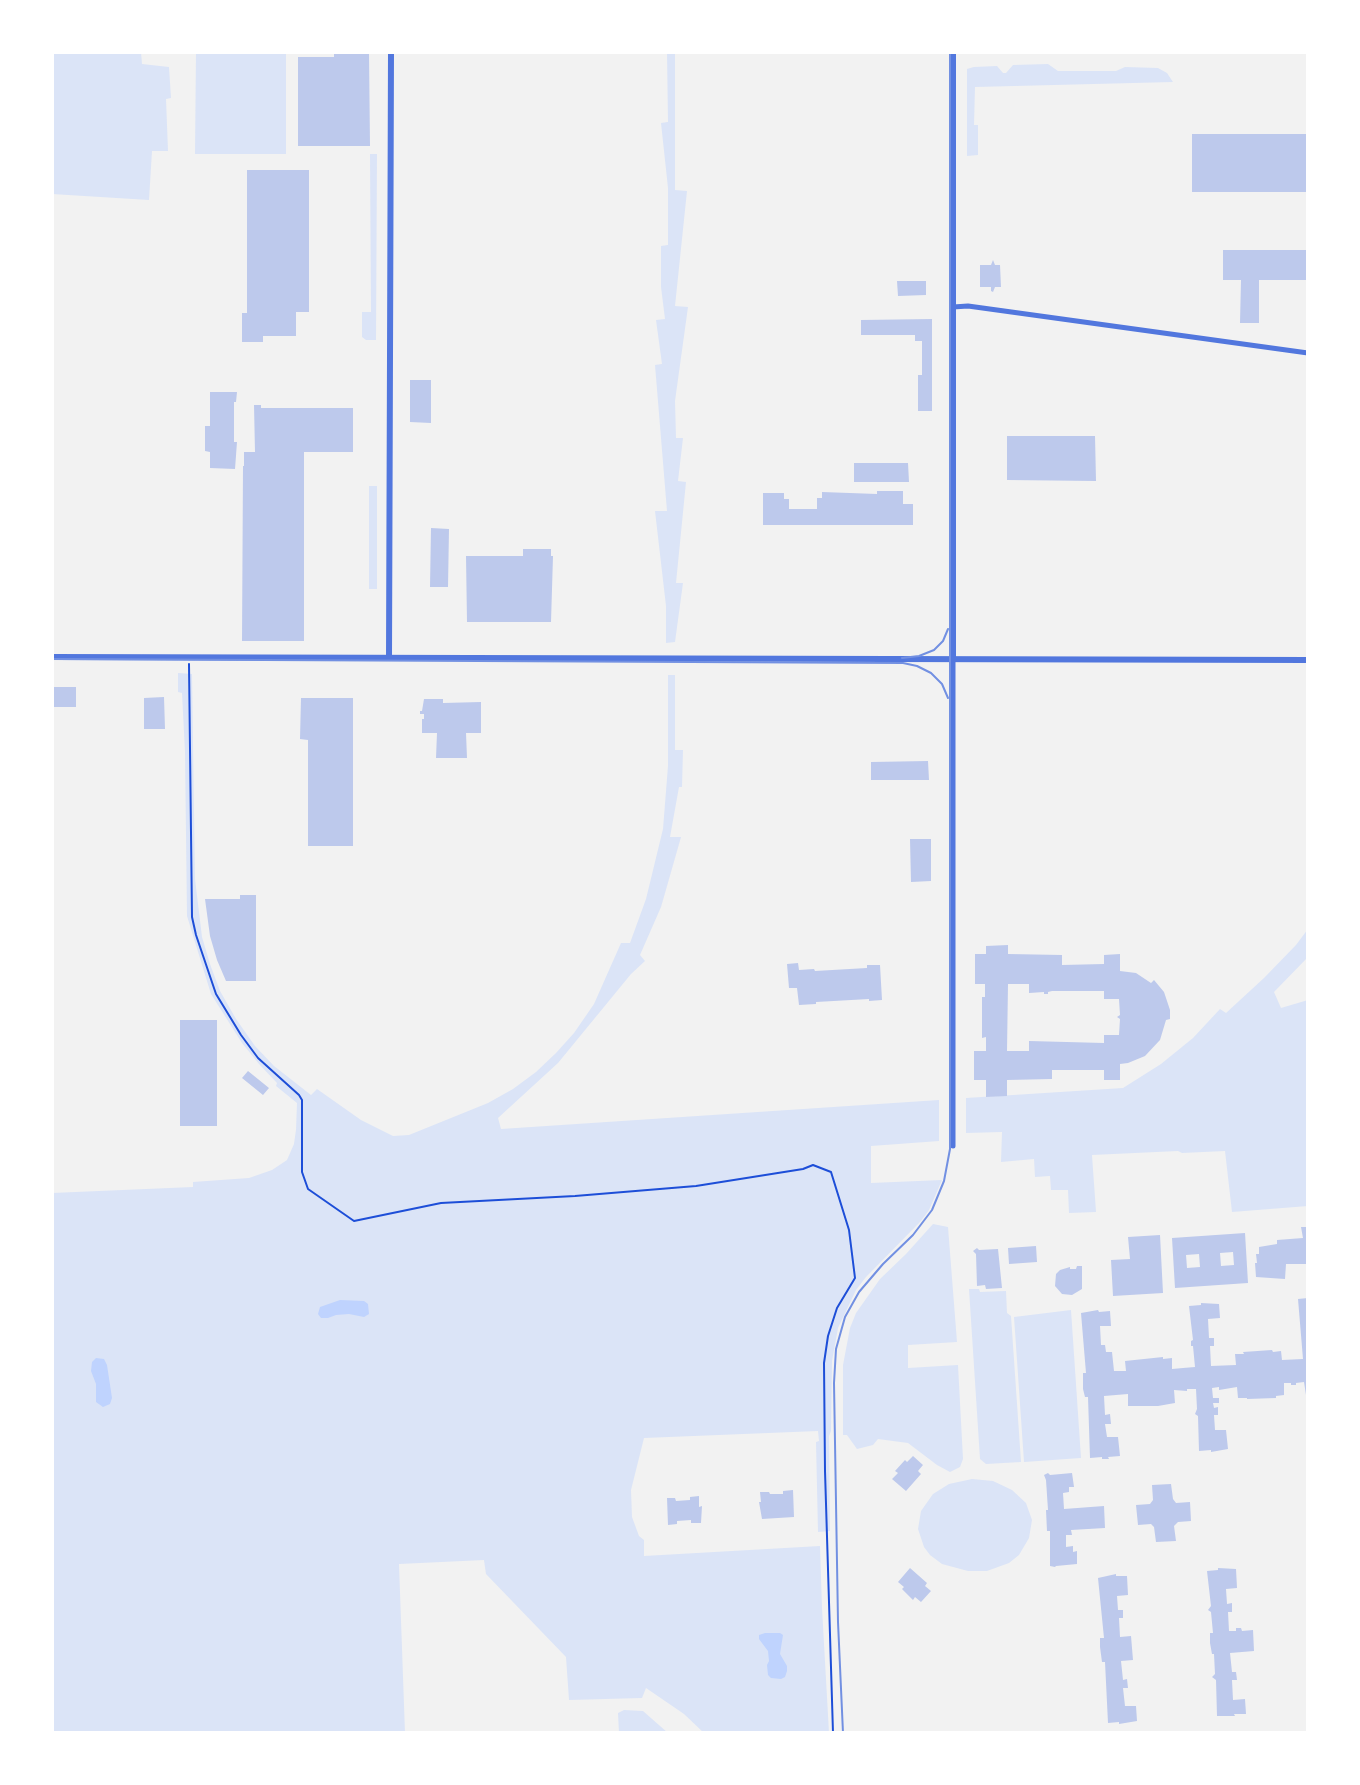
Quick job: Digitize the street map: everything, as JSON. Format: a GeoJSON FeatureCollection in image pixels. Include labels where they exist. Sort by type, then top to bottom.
{"type":"FeatureCollection","features":[{"type":"Feature","properties":{"kind":"street"},"geometry":{"type":"LineString","coordinates":[[389,658],[391,52]]}},
{"type":"Feature","properties":{"kind":"street"},"geometry":{"type":"LineString","coordinates":[[953,52],[953,1146]]}},
{"type":"Feature","properties":{"kind":"street"},"geometry":{"type":"LineString","coordinates":[[953,307],[968,306],[1308,353]]}},
{"type":"Feature","properties":{"kind":"street"},"geometry":{"type":"LineString","coordinates":[[52,657],[1308,660]]}},
{"type":"Feature","properties":{"kind":"path"},"geometry":{"type":"LineString","coordinates":[[189,657],[192,917],[196,935],[216,994],[241,1035],[258,1058],[302,1100],[302,1172],[308,1189],[354,1221],[441,1203],[696,1186],[813,1165],[831,1172],[849,1230],[855,1278],[837,1308],[824,1363],[833,1733]]}},
{"type":"Feature","properties":{"kind":"shaded area"},"geometry":{"type":"Polygon","coordinates":[[[52,52],[141,52],[142,64],[169,67],[171,98],[166,99],[168,151],[152,151],[149,200],[52,194],[52,52]]]}},
{"type":"Feature","properties":{"kind":"shaded area"},"geometry":{"type":"Polygon","coordinates":[[[196,52],[286,52],[286,154],[195,154],[196,52]]]}},
{"type":"Feature","properties":{"kind":"shaded area"},"geometry":{"type":"Polygon","coordinates":[[[667,52],[675,52],[675,190],[687,191],[675,306],[688,307],[675,401],[676,438],[683,438],[678,481],[686,482],[676,583],[683,583],[675,642],[666,643],[666,606],[655,511],[667,511],[655,365],[662,364],[656,320],[665,319],[661,246],[668,245],[668,188],[661,123],[668,122],[667,52]]]}},
{"type":"Feature","properties":{"kind":"shaded area"},"geometry":{"type":"Polygon","coordinates":[[[1048,64],[1058,71],[1158,68],[1167,73],[1173,82],[975,87],[974,125],[978,125],[978,155],[967,156],[967,69],[997,66],[1006,73],[1013,65],[1048,64]]]}},
{"type":"Feature","properties":{"kind":"shaded area"},"geometry":{"type":"Polygon","coordinates":[[[370,154],[377,154],[376,340],[362,337],[362,312],[371,312],[370,154]]]}},
{"type":"Feature","properties":{"kind":"shaded area"},"geometry":{"type":"Polygon","coordinates":[[[369,486],[377,486],[377,589],[369,589],[369,486]]]}},
{"type":"Feature","properties":{"kind":"shaded area"},"geometry":{"type":"Polygon","coordinates":[[[178,673],[192,674],[195,879],[202,937],[210,964],[220,991],[255,1046],[274,1066],[311,1095],[317,1089],[361,1120],[393,1136],[409,1135],[488,1103],[513,1089],[536,1072],[574,1033],[594,1004],[621,943],[630,943],[646,899],[663,829],[668,766],[668,675],[675,675],[675,750],[683,750],[682,787],[679,787],[670,837],[681,837],[661,907],[640,955],[645,961],[558,1063],[498,1118],[501,1129],[939,1100],[939,1141],[871,1146],[871,1183],[942,1180],[929,1210],[920,1222],[856,1290],[838,1328],[832,1361],[829,1436],[830,1531],[818,1532],[818,1431],[644,1438],[631,1490],[632,1517],[639,1536],[644,1540],[644,1556],[820,1546],[829,1733],[704,1733],[684,1714],[646,1688],[642,1698],[569,1700],[566,1657],[486,1574],[484,1560],[399,1564],[405,1733],[52,1733],[52,1193],[193,1187],[193,1182],[249,1178],[272,1170],[287,1160],[296,1130],[297,1103],[276,1086],[277,1083],[242,1043],[211,994],[187,916],[185,752],[178,673]]]}},
{"type":"Feature","properties":{"kind":"shaded area"},"geometry":{"type":"Polygon","coordinates":[[[1308,929],[1308,957],[1274,992],[1281,1008],[1308,1000],[1308,1206],[1232,1212],[1225,1151],[1178,1151],[1092,1155],[1096,1212],[1069,1213],[1068,1190],[1051,1190],[1050,1176],[1035,1177],[1034,1159],[1001,1162],[1002,1132],[966,1133],[966,1098],[1123,1088],[1161,1064],[1193,1038],[1220,1009],[1226,1013],[1264,978],[1308,929]]]}},
{"type":"Feature","properties":{"kind":"shaded area"},"geometry":{"type":"Polygon","coordinates":[[[933,1224],[948,1227],[957,1342],[908,1345],[908,1368],[958,1365],[963,1459],[960,1467],[950,1472],[908,1443],[878,1439],[873,1445],[857,1449],[847,1435],[843,1435],[843,1365],[856,1313],[880,1279],[933,1224]]]}},
{"type":"Feature","properties":{"kind":"shaded area"},"geometry":{"type":"Polygon","coordinates":[[[969,1289],[979,1289],[980,1292],[1006,1291],[1007,1313],[1011,1316],[1021,1462],[986,1464],[980,1459],[969,1289]]]}},
{"type":"Feature","properties":{"kind":"shaded area"},"geometry":{"type":"Polygon","coordinates":[[[1071,1310],[1081,1458],[1024,1462],[1014,1317],[1071,1310]]]}},
{"type":"Feature","properties":{"kind":"shaded area"},"geometry":{"type":"Polygon","coordinates":[[[972,1479],[993,1481],[1012,1490],[1026,1503],[1032,1520],[1029,1538],[1019,1555],[1009,1563],[987,1571],[968,1571],[942,1564],[924,1547],[918,1529],[921,1511],[933,1494],[949,1484],[972,1479]]]}},
{"type":"Feature","properties":{"kind":"shaded area"},"geometry":{"type":"Polygon","coordinates":[[[624,1710],[643,1711],[668,1733],[619,1733],[618,1713],[624,1710]]]}},
{"type":"Feature","properties":{"kind":"water"},"geometry":{"type":"Polygon","coordinates":[[[340,1300],[364,1301],[368,1304],[369,1314],[364,1317],[349,1314],[321,1318],[318,1314],[320,1307],[340,1300]]]}},
{"type":"Feature","properties":{"kind":"water"},"geometry":{"type":"Polygon","coordinates":[[[96,1358],[104,1359],[107,1365],[112,1398],[110,1404],[103,1407],[96,1402],[96,1384],[91,1371],[96,1358]]]}},
{"type":"Feature","properties":{"kind":"water"},"geometry":{"type":"Polygon","coordinates":[[[759,1635],[783,1635],[780,1654],[787,1671],[781,1679],[768,1675],[768,1651],[759,1639],[759,1635]]]}},
{"type":"Feature","properties":{"kind":"building"},"geometry":{"type":"Polygon","coordinates":[[[334,52],[369,52],[370,146],[298,146],[298,57],[334,57],[334,52]]]}},
{"type":"Feature","properties":{"kind":"building"},"geometry":{"type":"Polygon","coordinates":[[[1192,134],[1308,134],[1308,192],[1192,192],[1192,134]]]}},
{"type":"Feature","properties":{"kind":"building"},"geometry":{"type":"Polygon","coordinates":[[[247,170],[309,170],[309,312],[296,312],[296,336],[263,336],[263,342],[242,342],[242,313],[247,313],[247,170]]]}},
{"type":"Feature","properties":{"kind":"building"},"geometry":{"type":"Polygon","coordinates":[[[1223,250],[1308,250],[1308,280],[1259,280],[1259,323],[1240,323],[1241,280],[1223,280],[1223,250]]]}},
{"type":"Feature","properties":{"kind":"building"},"geometry":{"type":"Polygon","coordinates":[[[993,260],[995,265],[1000,265],[1001,287],[995,287],[993,292],[991,287],[980,287],[980,265],[991,265],[993,260]]]}},
{"type":"Feature","properties":{"kind":"building"},"geometry":{"type":"Polygon","coordinates":[[[897,281],[926,281],[926,295],[898,296],[897,281]]]}},
{"type":"Feature","properties":{"kind":"building"},"geometry":{"type":"Polygon","coordinates":[[[932,319],[932,411],[918,411],[922,341],[915,341],[915,335],[861,335],[861,320],[932,319]]]}},
{"type":"Feature","properties":{"kind":"building"},"geometry":{"type":"Polygon","coordinates":[[[410,380],[431,380],[431,423],[410,422],[410,380]]]}},
{"type":"Feature","properties":{"kind":"building"},"geometry":{"type":"Polygon","coordinates":[[[210,392],[237,392],[234,402],[234,442],[237,442],[235,469],[210,468],[210,452],[205,451],[205,426],[210,426],[210,392]]]}},
{"type":"Feature","properties":{"kind":"building"},"geometry":{"type":"Polygon","coordinates":[[[254,405],[261,405],[261,408],[353,408],[353,452],[304,452],[304,641],[242,641],[243,466],[244,452],[255,452],[254,405]]]}},
{"type":"Feature","properties":{"kind":"building"},"geometry":{"type":"Polygon","coordinates":[[[1007,436],[1095,436],[1096,481],[1007,480],[1007,436]]]}},
{"type":"Feature","properties":{"kind":"building"},"geometry":{"type":"Polygon","coordinates":[[[854,463],[908,463],[909,482],[854,482],[854,463]]]}},
{"type":"Feature","properties":{"kind":"building"},"geometry":{"type":"Polygon","coordinates":[[[877,491],[903,491],[903,504],[913,504],[913,525],[763,525],[763,493],[784,493],[784,499],[789,499],[789,509],[817,509],[817,498],[822,498],[822,492],[877,494],[877,491]]]}},
{"type":"Feature","properties":{"kind":"building"},"geometry":{"type":"Polygon","coordinates":[[[431,528],[449,529],[448,587],[430,587],[431,528]]]}},
{"type":"Feature","properties":{"kind":"building"},"geometry":{"type":"Polygon","coordinates":[[[523,549],[551,549],[551,622],[467,622],[466,556],[523,556],[523,549]]]}},
{"type":"Feature","properties":{"kind":"building"},"geometry":{"type":"Polygon","coordinates":[[[52,687],[76,687],[76,707],[52,707],[52,687]]]}},
{"type":"Feature","properties":{"kind":"building"},"geometry":{"type":"Polygon","coordinates":[[[164,697],[165,729],[144,729],[144,698],[164,697]]]}},
{"type":"Feature","properties":{"kind":"building"},"geometry":{"type":"Polygon","coordinates":[[[301,698],[353,698],[353,846],[308,846],[308,740],[300,739],[301,698]]]}},
{"type":"Feature","properties":{"kind":"building"},"geometry":{"type":"Polygon","coordinates":[[[424,699],[443,699],[443,703],[481,702],[481,733],[466,733],[467,758],[436,758],[437,733],[422,733],[424,714],[420,711],[424,699]]]}},
{"type":"Feature","properties":{"kind":"building"},"geometry":{"type":"Polygon","coordinates":[[[928,761],[929,780],[871,780],[871,762],[928,761]]]}},
{"type":"Feature","properties":{"kind":"building"},"geometry":{"type":"Polygon","coordinates":[[[910,839],[931,839],[931,881],[911,882],[910,839]]]}},
{"type":"Feature","properties":{"kind":"building"},"geometry":{"type":"Polygon","coordinates":[[[240,895],[256,895],[256,981],[226,981],[210,936],[205,899],[240,899],[240,895]]]}},
{"type":"Feature","properties":{"kind":"building"},"geometry":{"type":"Polygon","coordinates":[[[1008,945],[1008,954],[1062,955],[1062,965],[1104,964],[1104,955],[1120,954],[1120,971],[1136,973],[1151,983],[1154,980],[1164,992],[1170,1019],[1166,1020],[1160,1040],[1145,1056],[1120,1064],[1120,1080],[1104,1080],[1104,1070],[1052,1070],[1052,1079],[1007,1080],[1007,1096],[986,1097],[986,1080],[974,1080],[974,1051],[986,1051],[986,1037],[982,1038],[985,984],[975,984],[975,954],[986,954],[986,946],[1008,945]],[[1008,984],[1007,1051],[1029,1051],[1029,1041],[1104,1043],[1104,1035],[1119,1035],[1119,999],[1104,999],[1104,991],[1029,993],[1029,984],[1008,984]]]}},
{"type":"Feature","properties":{"kind":"building"},"geometry":{"type":"Polygon","coordinates":[[[798,963],[799,970],[815,971],[880,965],[882,1000],[799,1005],[797,988],[789,988],[787,964],[798,963]]]}},
{"type":"Feature","properties":{"kind":"building"},"geometry":{"type":"Polygon","coordinates":[[[180,1020],[217,1020],[217,1126],[180,1126],[180,1020]]]}},
{"type":"Feature","properties":{"kind":"building"},"geometry":{"type":"Polygon","coordinates":[[[248,1071],[269,1088],[263,1095],[242,1078],[248,1071]]]}},
{"type":"Feature","properties":{"kind":"building"},"geometry":{"type":"Polygon","coordinates":[[[1301,1227],[1308,1227],[1308,1264],[1286,1264],[1285,1279],[1256,1277],[1259,1247],[1277,1244],[1277,1240],[1303,1238],[1301,1227]]]}},
{"type":"Feature","properties":{"kind":"building"},"geometry":{"type":"Polygon","coordinates":[[[1245,1233],[1248,1283],[1175,1288],[1172,1238],[1245,1233]],[[1233,1252],[1220,1253],[1221,1266],[1234,1265],[1233,1252]],[[1199,1254],[1186,1255],[1187,1268],[1200,1267],[1199,1254]]]}},
{"type":"Feature","properties":{"kind":"building"},"geometry":{"type":"Polygon","coordinates":[[[1160,1235],[1163,1293],[1113,1296],[1111,1260],[1130,1259],[1128,1237],[1160,1235]]]}},
{"type":"Feature","properties":{"kind":"building"},"geometry":{"type":"Polygon","coordinates":[[[1036,1246],[1037,1262],[1009,1264],[1008,1248],[1036,1246]]]}},
{"type":"Feature","properties":{"kind":"building"},"geometry":{"type":"Polygon","coordinates":[[[977,1248],[998,1249],[1002,1288],[977,1286],[976,1254],[973,1251],[977,1248]]]}},
{"type":"Feature","properties":{"kind":"building"},"geometry":{"type":"Polygon","coordinates":[[[1082,1266],[1082,1289],[1072,1295],[1062,1294],[1055,1286],[1056,1274],[1070,1267],[1076,1269],[1082,1266]]]}},
{"type":"Feature","properties":{"kind":"building"},"geometry":{"type":"Polygon","coordinates":[[[1308,1298],[1308,1395],[1304,1382],[1296,1385],[1284,1383],[1284,1395],[1276,1398],[1238,1398],[1237,1387],[1212,1388],[1213,1398],[1219,1398],[1219,1403],[1213,1403],[1214,1408],[1218,1407],[1218,1415],[1214,1415],[1215,1430],[1226,1430],[1228,1449],[1211,1452],[1199,1451],[1196,1389],[1174,1390],[1175,1403],[1158,1406],[1128,1406],[1128,1394],[1104,1396],[1105,1415],[1110,1414],[1111,1424],[1105,1424],[1107,1437],[1118,1437],[1120,1456],[1090,1458],[1088,1397],[1085,1397],[1083,1389],[1083,1373],[1086,1373],[1081,1313],[1110,1311],[1111,1326],[1100,1326],[1101,1345],[1105,1345],[1106,1352],[1112,1352],[1114,1371],[1126,1371],[1125,1361],[1163,1357],[1172,1358],[1172,1369],[1195,1367],[1189,1306],[1219,1304],[1220,1318],[1208,1319],[1209,1338],[1214,1338],[1214,1346],[1210,1346],[1211,1366],[1236,1365],[1235,1354],[1243,1352],[1281,1351],[1282,1360],[1303,1359],[1298,1299],[1308,1298]]]}},
{"type":"Feature","properties":{"kind":"building"},"geometry":{"type":"Polygon","coordinates":[[[913,1456],[923,1465],[918,1471],[921,1474],[906,1491],[892,1479],[905,1460],[907,1462],[913,1456]]]}},
{"type":"Feature","properties":{"kind":"building"},"geometry":{"type":"Polygon","coordinates":[[[1072,1473],[1074,1487],[1063,1493],[1064,1509],[1104,1506],[1105,1528],[1071,1530],[1072,1535],[1066,1535],[1066,1547],[1073,1546],[1073,1552],[1077,1551],[1077,1564],[1050,1566],[1044,1475],[1072,1473]]]}},
{"type":"Feature","properties":{"kind":"building"},"geometry":{"type":"Polygon","coordinates":[[[1171,1484],[1176,1503],[1190,1502],[1191,1521],[1178,1522],[1174,1526],[1176,1541],[1156,1542],[1151,1524],[1138,1525],[1136,1505],[1150,1504],[1153,1500],[1152,1485],[1171,1484]]]}},
{"type":"Feature","properties":{"kind":"building"},"geometry":{"type":"Polygon","coordinates":[[[793,1490],[794,1517],[762,1519],[760,1492],[783,1494],[783,1491],[793,1490]]]}},
{"type":"Feature","properties":{"kind":"building"},"geometry":{"type":"Polygon","coordinates":[[[699,1496],[701,1523],[691,1523],[691,1520],[668,1525],[667,1498],[675,1498],[676,1501],[699,1496]]]}},
{"type":"Feature","properties":{"kind":"building"},"geometry":{"type":"Polygon","coordinates":[[[910,1568],[927,1583],[925,1586],[931,1591],[921,1602],[915,1597],[913,1600],[898,1582],[910,1568]]]}},
{"type":"Feature","properties":{"kind":"building"},"geometry":{"type":"Polygon","coordinates":[[[1236,1569],[1237,1588],[1226,1589],[1227,1604],[1232,1603],[1232,1612],[1228,1612],[1229,1631],[1236,1631],[1236,1628],[1253,1630],[1254,1651],[1230,1653],[1232,1672],[1236,1672],[1237,1680],[1232,1680],[1233,1700],[1245,1699],[1246,1714],[1235,1716],[1217,1716],[1216,1680],[1212,1677],[1215,1674],[1210,1643],[1210,1633],[1213,1633],[1211,1612],[1208,1610],[1211,1606],[1207,1571],[1236,1569]]]}},
{"type":"Feature","properties":{"kind":"building"},"geometry":{"type":"Polygon","coordinates":[[[1116,1574],[1127,1576],[1128,1595],[1117,1596],[1118,1610],[1123,1610],[1123,1618],[1119,1618],[1120,1637],[1131,1636],[1133,1660],[1121,1661],[1123,1680],[1127,1679],[1128,1688],[1123,1688],[1125,1706],[1136,1706],[1137,1721],[1119,1724],[1108,1723],[1105,1662],[1102,1662],[1100,1647],[1100,1638],[1104,1638],[1098,1578],[1116,1574]]]}},
{"type":"Feature","properties":{"kind":"tram line"},"geometry":{"type":"LineString","coordinates":[[843,1733],[838,1622],[836,1349],[845,1317],[859,1292],[913,1235],[932,1210],[944,1181],[950,1149],[950,52]]}},
{"type":"Feature","properties":{"kind":"tram line"},"geometry":{"type":"LineString","coordinates":[[902,658],[934,650],[943,641],[948,629]]}},
{"type":"Feature","properties":{"kind":"tram line"},"geometry":{"type":"LineString","coordinates":[[52,659],[903,663],[931,673],[942,684],[948,698]]}}]}
